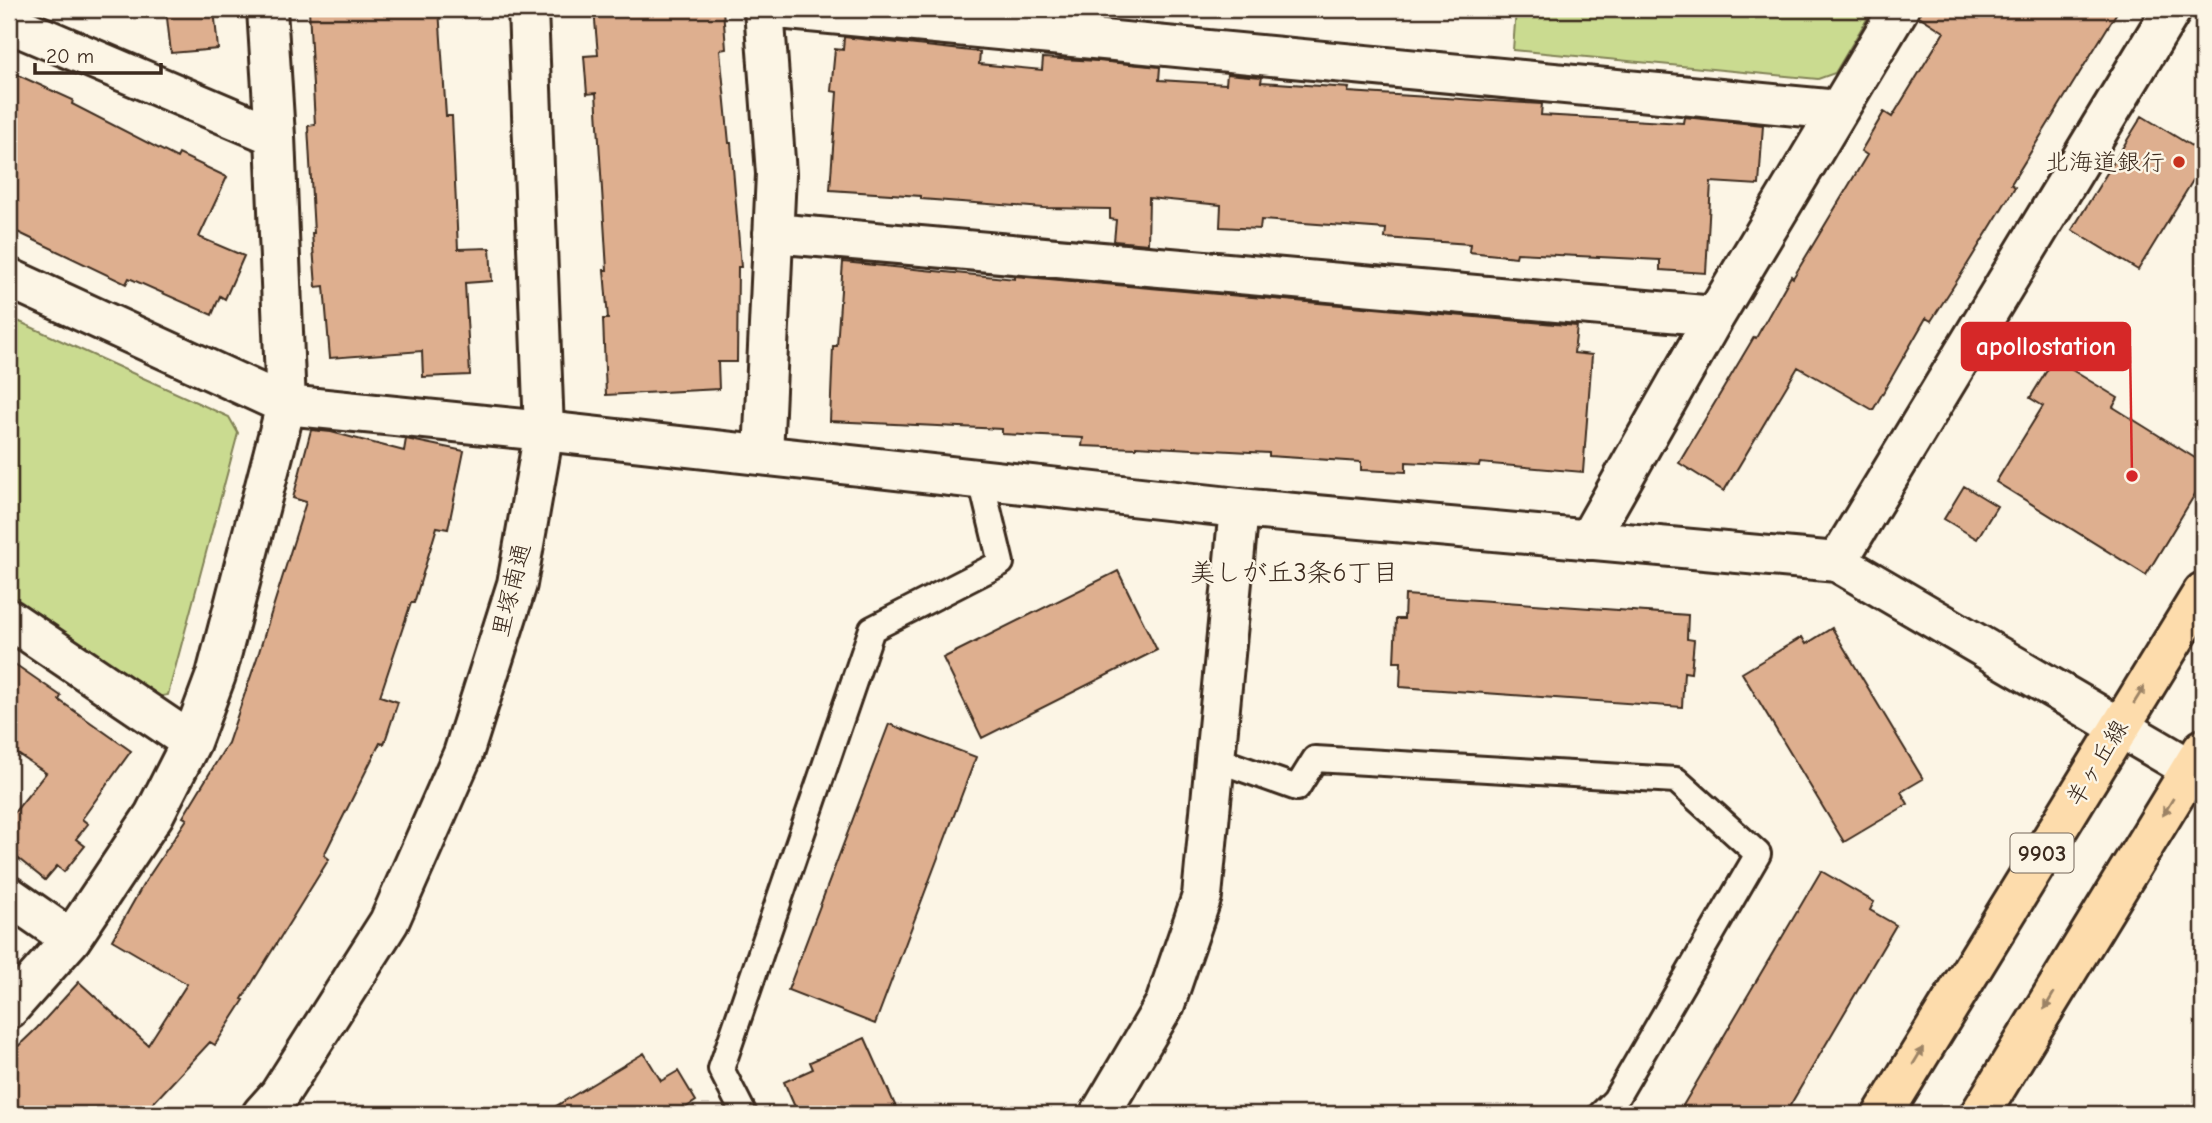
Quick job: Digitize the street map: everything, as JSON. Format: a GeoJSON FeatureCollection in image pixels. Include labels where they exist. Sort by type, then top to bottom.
{"type":"FeatureCollection","features":[{"type":"Feature","properties":{"kind":"main road","name":"羊ヶ丘線"},"geometry":{"type":"LineString","coordinates":[[1883,1114],[2203,592]]}},
{"type":"Feature","properties":{"kind":"main road"},"geometry":{"type":"LineString","coordinates":[[1980,1114],[2199,765]]}},
{"type":"Feature","properties":{"kind":"street"},"geometry":{"type":"LineString","coordinates":[[9,1009],[71,939],[153,815],[191,742],[216,675],[286,405],[267,9]]}},
{"type":"Feature","properties":{"kind":"street","name":"里塚南通"},"geometry":{"type":"LineString","coordinates":[[262,1114],[279,1095],[389,922],[463,754],[517,584],[544,431],[528,9]]}},
{"type":"Feature","properties":{"kind":"street"},"geometry":{"type":"LineString","coordinates":[[763,455],[776,174],[764,9]]}},
{"type":"Feature","properties":{"kind":"street"},"geometry":{"type":"LineString","coordinates":[[778,9],[1838,110]]}},
{"type":"Feature","properties":{"kind":"street"},"geometry":{"type":"LineString","coordinates":[[1588,540],[1715,316],[1899,9]]}},
{"type":"Feature","properties":{"kind":"street"},"geometry":{"type":"LineString","coordinates":[[1837,562],[2172,9]]}},
{"type":"Feature","properties":{"kind":"street"},"geometry":{"type":"LineString","coordinates":[[9,23],[275,136]]}},
{"type":"Feature","properties":{"kind":"street"},"geometry":{"type":"LineString","coordinates":[[773,233],[1715,316]]}},
{"type":"Feature","properties":{"kind":"street"},"geometry":{"type":"LineString","coordinates":[[9,278],[286,405],[544,431],[1239,509],[1837,562],[2119,727],[2199,765]]}},
{"type":"Feature","properties":{"kind":"street"},"geometry":{"type":"LineString","coordinates":[[1100,1114],[1165,1004],[1202,896],[1239,509]]}},
{"type":"Feature","properties":{"kind":"street"},"geometry":{"type":"LineString","coordinates":[[9,619],[191,742]]}},
{"type":"Feature","properties":{"kind":"street"},"geometry":{"type":"LineString","coordinates":[[9,896],[71,939]]}},
{"type":"Feature","properties":{"kind":"lane"},"geometry":{"type":"LineString","coordinates":[[744,1114],[720,1069],[872,629],[1001,563],[981,480]]}},
{"type":"Feature","properties":{"kind":"lane"},"geometry":{"type":"LineString","coordinates":[[1215,759],[1297,788],[1315,760],[1676,780],[1758,854],[1615,1100],[1601,1114]]}},
{"type":"Feature","properties":{"kind":"green space"},"geometry":{"type":"Polygon","coordinates":[[[1516,9],[1873,9],[1835,73],[1818,79],[1513,50],[1516,9]]]}},
{"type":"Feature","properties":{"kind":"green space"},"geometry":{"type":"Polygon","coordinates":[[[9,317],[229,417],[238,433],[168,695],[151,698],[9,603],[9,317]]]}},
{"type":"Feature","properties":{"kind":"building"},"geometry":{"type":"Polygon","coordinates":[[[166,9],[214,9],[218,49],[171,53],[166,9]]]}},
{"type":"Feature","properties":{"kind":"building"},"geometry":{"type":"Polygon","coordinates":[[[309,9],[439,9],[446,116],[452,116],[458,249],[490,248],[492,281],[465,283],[470,375],[423,377],[422,351],[330,358],[324,286],[316,287],[312,233],[308,126],[315,125],[309,9]]]}},
{"type":"Feature","properties":{"kind":"building"},"geometry":{"type":"Polygon","coordinates":[[[594,9],[723,9],[726,49],[720,50],[741,267],[738,267],[737,362],[718,362],[719,389],[606,395],[603,319],[608,319],[604,270],[607,270],[596,93],[587,94],[584,56],[598,55],[594,9]]]}},
{"type":"Feature","properties":{"kind":"building"},"geometry":{"type":"Polygon","coordinates":[[[1921,9],[2119,9],[2011,184],[2015,187],[1931,321],[1926,318],[1873,410],[1798,367],[1724,491],[1679,463],[1867,155],[1861,151],[1884,112],[1892,117],[1944,32],[1919,16],[1921,9]]]}},
{"type":"Feature","properties":{"kind":"building"},"geometry":{"type":"Polygon","coordinates":[[[844,37],[980,52],[979,64],[1042,70],[1043,58],[1098,61],[1160,67],[1159,80],[1226,84],[1227,74],[1262,77],[1261,82],[1349,88],[1348,92],[1542,104],[1541,115],[1683,123],[1684,117],[1763,125],[1759,185],[1711,182],[1706,273],[1660,270],[1660,260],[1517,253],[1516,257],[1469,252],[1470,244],[1385,238],[1386,229],[1261,220],[1260,229],[1220,227],[1221,205],[1149,198],[1148,244],[1114,241],[1116,220],[1110,219],[1110,209],[1044,208],[830,190],[837,92],[831,91],[835,49],[843,50],[844,37]]]}},
{"type":"Feature","properties":{"kind":"building"},"geometry":{"type":"Polygon","coordinates":[[[9,71],[73,100],[72,104],[177,158],[179,154],[227,177],[199,237],[244,256],[225,299],[220,296],[212,315],[129,278],[126,284],[9,228],[9,71]]]}},
{"type":"Feature","properties":{"kind":"building"},"geometry":{"type":"Polygon","coordinates":[[[2142,116],[2203,153],[2203,164],[2138,270],[2072,230],[2142,116]]]}},
{"type":"Feature","properties":{"kind":"building"},"geometry":{"type":"Polygon","coordinates":[[[843,262],[1577,326],[1574,353],[1592,355],[1583,472],[1480,463],[1479,466],[1406,462],[1406,472],[1361,470],[1361,462],[1269,456],[1269,453],[1082,446],[1083,438],[1002,434],[1002,429],[830,421],[833,346],[837,346],[843,262]]]}},
{"type":"Feature","properties":{"kind":"building"},"geometry":{"type":"Polygon","coordinates":[[[2054,359],[2118,398],[2113,407],[2203,463],[2203,481],[2146,575],[1996,482],[2043,406],[2030,398],[2054,359]]]}},
{"type":"Feature","properties":{"kind":"building"},"geometry":{"type":"Polygon","coordinates":[[[311,430],[331,432],[404,451],[406,439],[464,451],[448,529],[437,527],[414,603],[411,603],[380,696],[398,702],[384,744],[380,743],[324,855],[329,859],[215,1045],[210,1042],[143,1114],[9,1114],[9,1055],[79,982],[148,1045],[187,984],[112,940],[143,885],[187,819],[183,817],[228,743],[306,502],[293,498],[311,430]]]}},
{"type":"Feature","properties":{"kind":"building"},"geometry":{"type":"Polygon","coordinates":[[[1964,486],[1997,506],[1977,539],[1944,519],[1964,486]]]}},
{"type":"Feature","properties":{"kind":"building"},"geometry":{"type":"Polygon","coordinates":[[[1118,571],[1157,650],[982,738],[943,658],[1118,571]]]}},
{"type":"Feature","properties":{"kind":"building"},"geometry":{"type":"Polygon","coordinates":[[[1405,595],[1688,615],[1687,639],[1694,640],[1691,673],[1684,672],[1682,707],[1400,687],[1401,662],[1394,662],[1396,619],[1404,619],[1405,595]]]}},
{"type":"Feature","properties":{"kind":"building"},"geometry":{"type":"Polygon","coordinates":[[[1832,628],[1923,779],[1901,792],[1908,804],[1844,842],[1742,673],[1802,637],[1806,644],[1832,628]]]}},
{"type":"Feature","properties":{"kind":"building"},"geometry":{"type":"Polygon","coordinates":[[[9,660],[61,696],[59,700],[131,751],[82,819],[88,824],[76,839],[85,846],[64,872],[57,866],[45,880],[9,851],[9,819],[46,773],[9,748],[9,660]]]}},
{"type":"Feature","properties":{"kind":"building"},"geometry":{"type":"Polygon","coordinates":[[[889,724],[976,757],[875,1024],[788,990],[889,724]]]}},
{"type":"Feature","properties":{"kind":"building"},"geometry":{"type":"Polygon","coordinates":[[[1821,871],[1874,902],[1870,910],[1896,925],[1785,1114],[1678,1114],[1821,871]]]}},
{"type":"Feature","properties":{"kind":"building"},"geometry":{"type":"Polygon","coordinates":[[[865,1038],[899,1114],[798,1114],[784,1082],[813,1069],[810,1062],[865,1038]]]}},
{"type":"Feature","properties":{"kind":"building"},"geometry":{"type":"Polygon","coordinates":[[[644,1053],[661,1081],[678,1071],[696,1101],[679,1112],[681,1114],[543,1114],[644,1053]]]}},
{"type":"Feature","properties":{"kind":"place","name":"北海道銀行"},"geometry":{"type":"Point","coordinates":[2179,162]}},
{"type":"Feature","properties":{"kind":"place","name":"apollostation"},"geometry":{"type":"Point","coordinates":[2132,476]}},
{"type":"Feature","properties":{"kind":"district","name":"美しが丘3条6丁目"},"geometry":{"type":"Point","coordinates":[1294,572]}}]}
